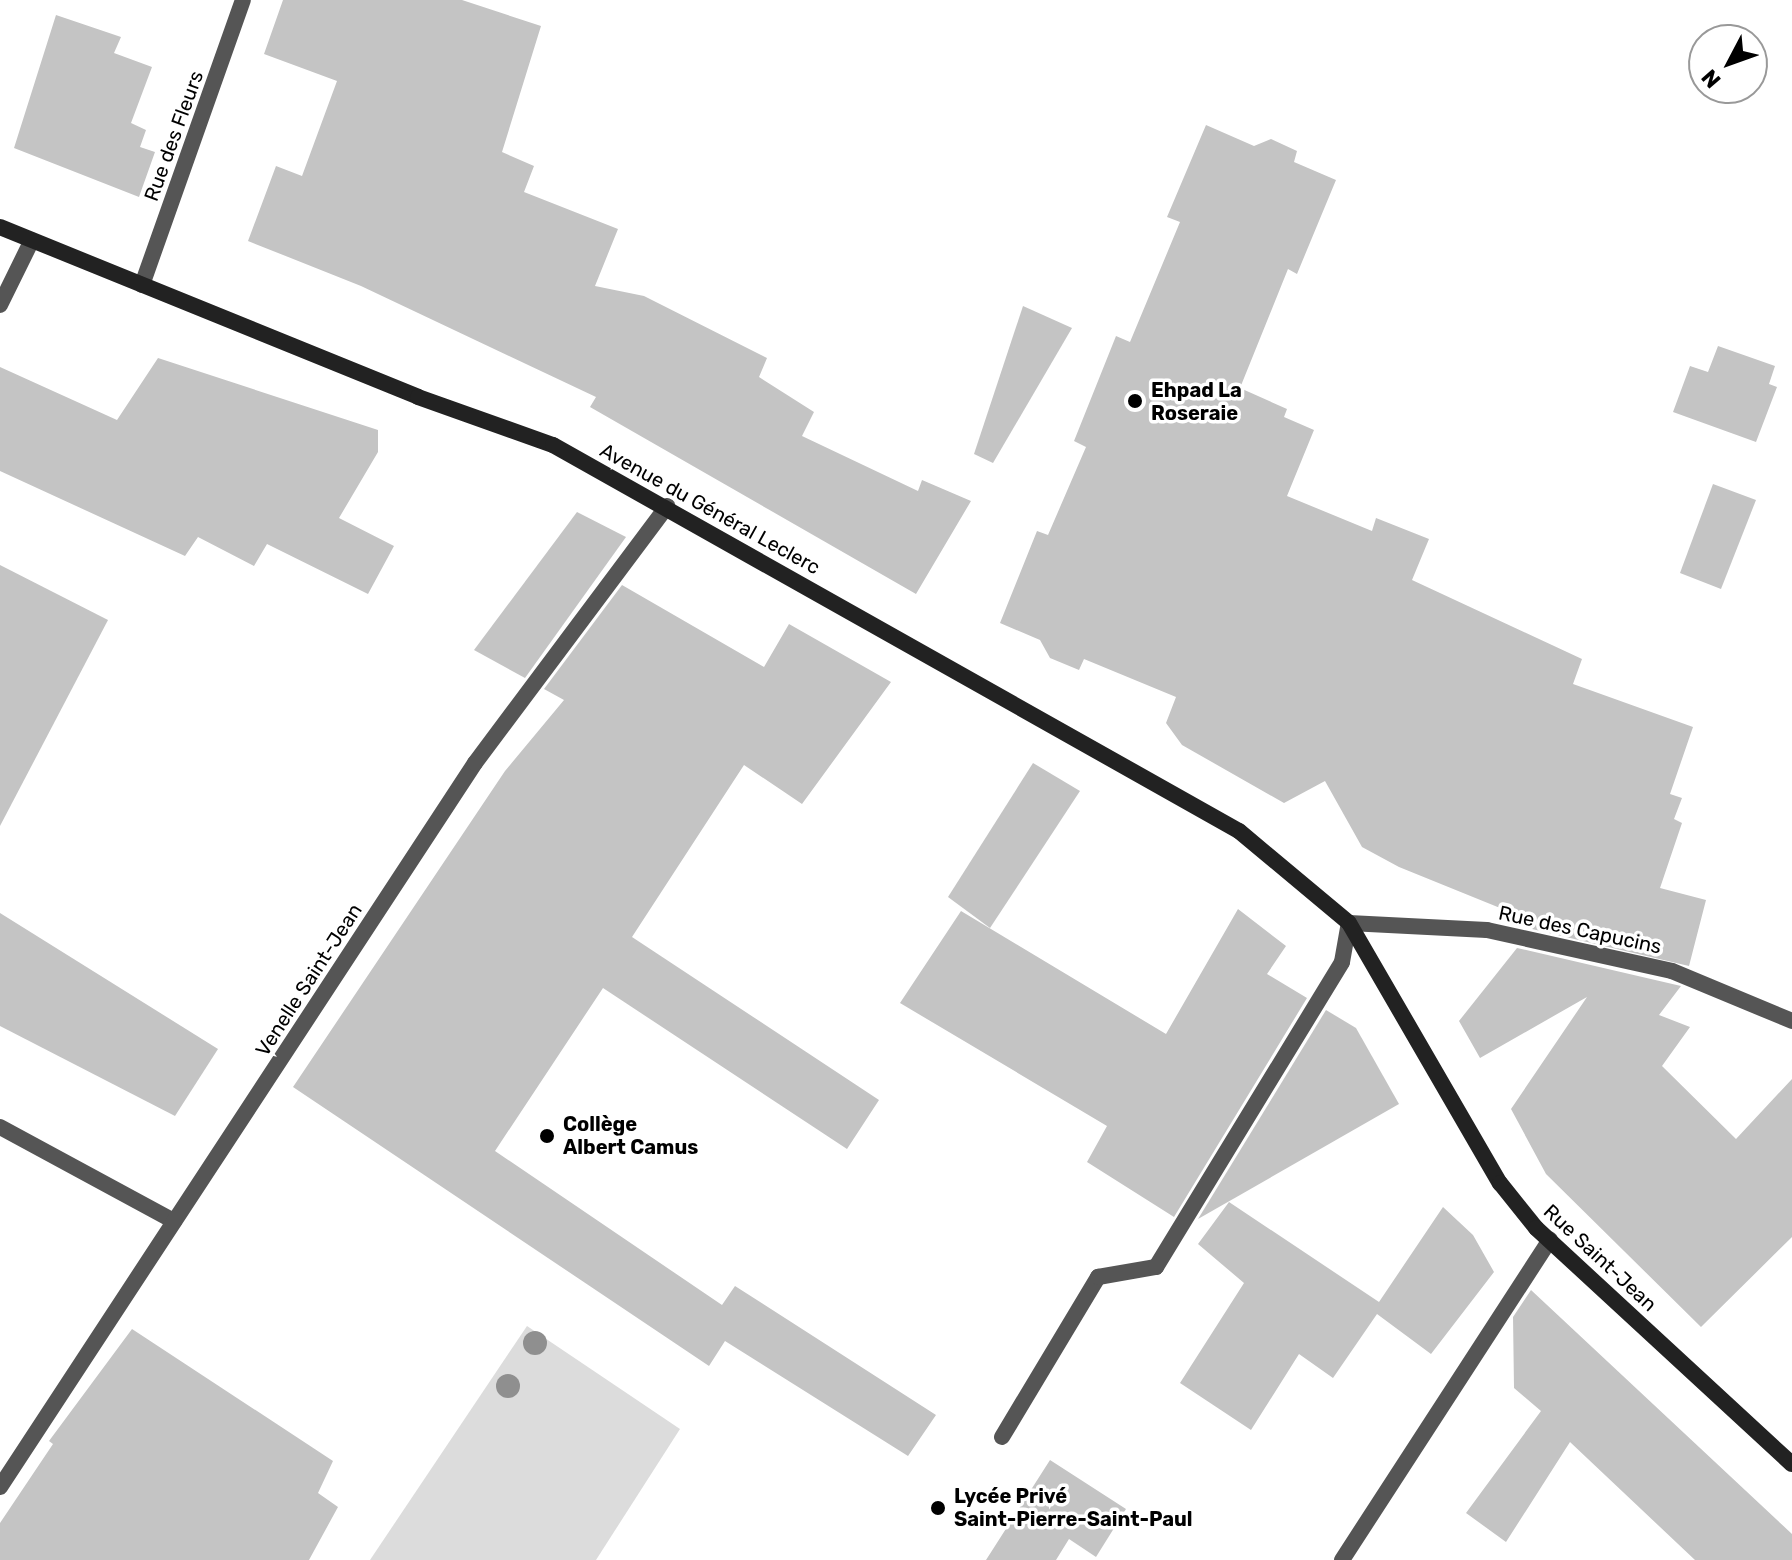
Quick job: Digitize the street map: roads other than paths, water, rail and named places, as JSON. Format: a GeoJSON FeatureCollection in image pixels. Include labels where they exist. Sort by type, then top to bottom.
{"type":"FeatureCollection","features":[{"type":"Feature","properties":{"kind":"main road","name":"Avenue du Général Leclerc"},"geometry":{"type":"LineString","coordinates":[[0,227],[553,445],[667,506],[1239,831],[1349,923]]}},
{"type":"Feature","properties":{"kind":"main road","name":"Rue Saint-Jean"},"geometry":{"type":"LineString","coordinates":[[1349,923],[1500,1183],[1550,1240],[1792,1464]]}},
{"type":"Feature","properties":{"kind":"street","name":"Rue des Fleurs"},"geometry":{"type":"LineString","coordinates":[[142,285],[243,0]]}},
{"type":"Feature","properties":{"kind":"street"},"geometry":{"type":"LineString","coordinates":[[0,305],[32,240]]}},
{"type":"Feature","properties":{"kind":"street","name":"Venelle Saint-Jean"},"geometry":{"type":"LineString","coordinates":[[0,1487],[475,763],[667,506]]}},
{"type":"Feature","properties":{"kind":"street"},"geometry":{"type":"LineString","coordinates":[[1002,1437],[1098,1277],[1156,1267],[1342,962],[1349,923]]}},
{"type":"Feature","properties":{"kind":"street","name":"Rue des Capucins"},"geometry":{"type":"LineString","coordinates":[[1349,923],[1503,933],[1672,971],[1792,1021]]}},
{"type":"Feature","properties":{"kind":"street"},"geometry":{"type":"LineString","coordinates":[[0,1127],[174,1221]]}},
{"type":"Feature","properties":{"kind":"street"},"geometry":{"type":"LineString","coordinates":[[1342,1560],[1550,1240]]}},
{"type":"Feature","properties":{"kind":"place","name":"Ehpad La Roseraie"},"geometry":{"type":"Point","coordinates":[1135,401]}},
{"type":"Feature","properties":{"kind":"place","name":"Collège Albert Camus"},"geometry":{"type":"Point","coordinates":[547,1136]}},
{"type":"Feature","properties":{"kind":"place","name":"Lycée Privé Saint-Pierre-Saint-Paul"},"geometry":{"type":"Point","coordinates":[938,1508]}}]}
